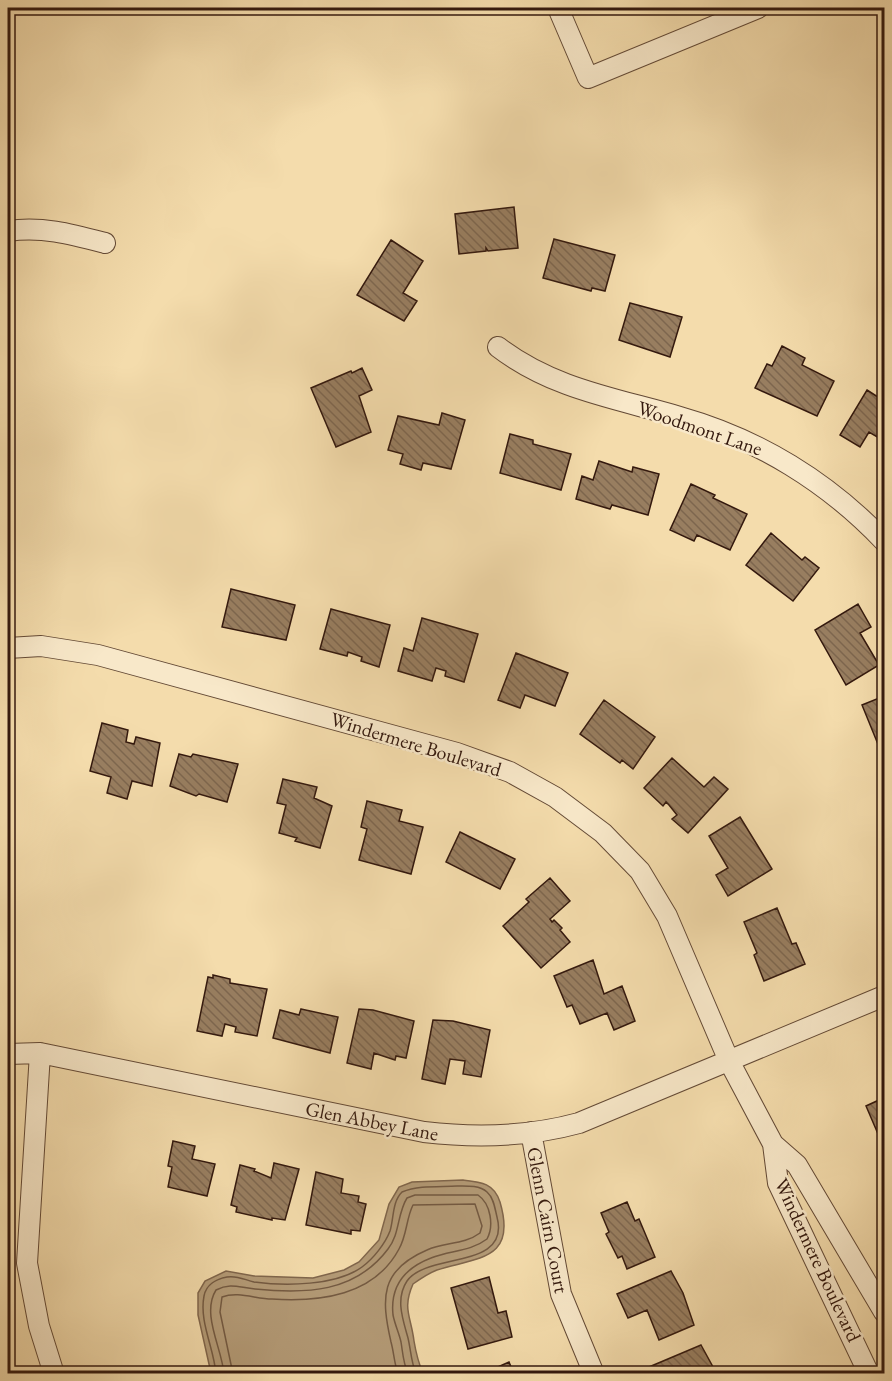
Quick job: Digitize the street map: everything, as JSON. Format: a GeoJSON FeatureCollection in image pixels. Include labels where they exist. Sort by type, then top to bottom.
{"type":"FeatureCollection","features":[{"type":"Feature","properties":{"kind":"street"},"geometry":{"type":"LineString","coordinates":[[558,8],[588,78],[758,8]]}},
{"type":"Feature","properties":{"kind":"street"},"geometry":{"type":"LineString","coordinates":[[8,231],[27,228],[52,230],[105,243]]}},
{"type":"Feature","properties":{"kind":"street","name":"Woodmont Lane"},"geometry":{"type":"LineString","coordinates":[[498,347],[526,368],[554,381],[682,417],[755,444],[821,485],[864,520],[885,541]]}},
{"type":"Feature","properties":{"kind":"street","name":"Windermere Boulevard"},"geometry":{"type":"LineString","coordinates":[[8,648],[41,646],[98,655],[457,753],[510,772],[536,785],[586,819],[640,871],[667,916],[729,1061],[772,1144],[778,1183],[869,1374]]}},
{"type":"Feature","properties":{"kind":"street","name":"Glen Abbey Lane"},"geometry":{"type":"LineString","coordinates":[[8,1054],[40,1053],[424,1132],[459,1136],[531,1132],[579,1123],[885,996]]}},
{"type":"Feature","properties":{"kind":"street"},"geometry":{"type":"LineString","coordinates":[[40,1053],[27,1263],[39,1326],[54,1374]]}},
{"type":"Feature","properties":{"kind":"street","name":"Glenn Cairn Court"},"geometry":{"type":"LineString","coordinates":[[531,1132],[561,1294],[594,1374]]}},
{"type":"Feature","properties":{"kind":"street","name":"Windermere Boulevard"},"geometry":{"type":"LineString","coordinates":[[772,1144],[797,1166],[885,1312]]}},
{"type":"Feature","properties":{"kind":"water"},"geometry":{"type":"Polygon","coordinates":[[[463,1180],[481,1183],[494,1191],[500,1202],[504,1221],[503,1235],[499,1246],[491,1253],[437,1270],[413,1284],[408,1300],[408,1312],[416,1353],[423,1373],[211,1373],[198,1315],[198,1293],[205,1281],[226,1271],[254,1276],[313,1278],[344,1270],[359,1262],[379,1240],[389,1204],[399,1187],[412,1182],[463,1180]]]}},
{"type":"Feature","properties":{"kind":"building"},"geometry":{"type":"Polygon","coordinates":[[[514,207],[518,248],[488,251],[486,248],[486,251],[459,254],[455,214],[514,207]]]}},
{"type":"Feature","properties":{"kind":"building"},"geometry":{"type":"Polygon","coordinates":[[[554,239],[615,255],[605,291],[592,288],[591,291],[543,278],[554,239]]]}},
{"type":"Feature","properties":{"kind":"building"},"geometry":{"type":"Polygon","coordinates":[[[391,240],[423,261],[403,293],[417,301],[404,321],[357,295],[391,240]]]}},
{"type":"Feature","properties":{"kind":"building"},"geometry":{"type":"Polygon","coordinates":[[[630,303],[682,317],[670,357],[619,340],[630,303]]]}},
{"type":"Feature","properties":{"kind":"building"},"geometry":{"type":"Polygon","coordinates":[[[782,346],[805,358],[802,365],[834,381],[817,416],[755,388],[767,364],[772,366],[782,346]]]}},
{"type":"Feature","properties":{"kind":"building"},"geometry":{"type":"Polygon","coordinates":[[[362,368],[372,390],[359,396],[371,432],[336,447],[311,388],[362,368]]]}},
{"type":"Feature","properties":{"kind":"building"},"geometry":{"type":"Polygon","coordinates":[[[867,390],[884,401],[884,441],[869,432],[860,447],[840,435],[867,390]]]}},
{"type":"Feature","properties":{"kind":"building"},"geometry":{"type":"Polygon","coordinates":[[[442,413],[465,420],[451,469],[423,463],[421,470],[400,464],[403,454],[388,450],[398,416],[439,425],[442,413]]]}},
{"type":"Feature","properties":{"kind":"building"},"geometry":{"type":"Polygon","coordinates":[[[510,434],[533,440],[533,444],[571,454],[561,490],[500,473],[510,434]]]}},
{"type":"Feature","properties":{"kind":"building"},"geometry":{"type":"Polygon","coordinates":[[[599,461],[632,472],[633,467],[659,474],[648,515],[612,505],[610,509],[576,499],[582,476],[593,480],[599,461]]]}},
{"type":"Feature","properties":{"kind":"building"},"geometry":{"type":"Polygon","coordinates":[[[691,484],[715,495],[713,498],[747,514],[730,550],[697,535],[694,541],[670,530],[691,484]]]}},
{"type":"Feature","properties":{"kind":"building"},"geometry":{"type":"Polygon","coordinates":[[[771,533],[802,560],[805,557],[819,568],[793,601],[746,565],[771,533]]]}},
{"type":"Feature","properties":{"kind":"building"},"geometry":{"type":"Polygon","coordinates":[[[231,589],[295,605],[286,640],[222,627],[231,589]]]}},
{"type":"Feature","properties":{"kind":"building"},"geometry":{"type":"Polygon","coordinates":[[[858,604],[871,627],[860,633],[879,665],[846,685],[815,630],[858,604]]]}},
{"type":"Feature","properties":{"kind":"building"},"geometry":{"type":"Polygon","coordinates":[[[331,609],[390,625],[379,667],[361,661],[362,657],[348,652],[347,656],[320,649],[331,609]]]}},
{"type":"Feature","properties":{"kind":"building"},"geometry":{"type":"Polygon","coordinates":[[[422,618],[478,634],[464,682],[445,676],[446,671],[436,668],[432,681],[398,671],[404,648],[413,651],[422,618]]]}},
{"type":"Feature","properties":{"kind":"building"},"geometry":{"type":"Polygon","coordinates":[[[516,653],[568,673],[555,706],[525,695],[520,708],[498,700],[516,653]]]}},
{"type":"Feature","properties":{"kind":"building"},"geometry":{"type":"Polygon","coordinates":[[[884,696],[884,759],[862,705],[884,696]]]}},
{"type":"Feature","properties":{"kind":"building"},"geometry":{"type":"Polygon","coordinates":[[[604,700],[655,737],[633,769],[622,760],[620,763],[580,734],[604,700]]]}},
{"type":"Feature","properties":{"kind":"building"},"geometry":{"type":"Polygon","coordinates":[[[102,723],[128,730],[126,742],[134,744],[136,737],[160,743],[152,786],[132,781],[127,799],[107,793],[111,777],[90,771],[102,723]]]}},
{"type":"Feature","properties":{"kind":"building"},"geometry":{"type":"Polygon","coordinates":[[[179,754],[191,757],[193,754],[238,764],[227,802],[199,794],[196,796],[170,786],[179,754]]]}},
{"type":"Feature","properties":{"kind":"building"},"geometry":{"type":"Polygon","coordinates":[[[672,758],[704,787],[714,777],[728,789],[688,833],[672,819],[677,815],[669,805],[666,802],[663,806],[644,788],[672,758]]]}},
{"type":"Feature","properties":{"kind":"building"},"geometry":{"type":"Polygon","coordinates":[[[283,779],[317,787],[314,798],[332,806],[320,848],[295,841],[297,838],[279,833],[286,805],[277,803],[283,779]]]}},
{"type":"Feature","properties":{"kind":"building"},"geometry":{"type":"Polygon","coordinates":[[[367,801],[402,810],[399,821],[423,827],[411,874],[359,860],[367,829],[361,827],[367,801]]]}},
{"type":"Feature","properties":{"kind":"building"},"geometry":{"type":"Polygon","coordinates":[[[740,817],[772,869],[728,896],[716,875],[728,868],[709,836],[740,817]]]}},
{"type":"Feature","properties":{"kind":"building"},"geometry":{"type":"Polygon","coordinates":[[[460,832],[515,859],[500,889],[446,862],[460,832]]]}},
{"type":"Feature","properties":{"kind":"building"},"geometry":{"type":"Polygon","coordinates":[[[550,878],[570,901],[550,919],[562,928],[560,930],[570,942],[541,968],[503,926],[529,902],[526,899],[550,878]]]}},
{"type":"Feature","properties":{"kind":"building"},"geometry":{"type":"Polygon","coordinates":[[[777,908],[792,944],[796,943],[805,964],[764,981],[754,955],[757,953],[744,922],[777,908]]]}},
{"type":"Feature","properties":{"kind":"building"},"geometry":{"type":"Polygon","coordinates":[[[593,960],[604,994],[622,986],[635,1021],[614,1030],[607,1013],[580,1024],[572,1005],[567,1007],[554,976],[593,960]]]}},
{"type":"Feature","properties":{"kind":"building"},"geometry":{"type":"Polygon","coordinates":[[[213,975],[230,979],[230,983],[267,989],[257,1036],[235,1032],[236,1027],[225,1024],[222,1036],[197,1031],[208,977],[213,978],[213,975]]]}},
{"type":"Feature","properties":{"kind":"building"},"geometry":{"type":"Polygon","coordinates":[[[301,1009],[338,1017],[330,1053],[273,1038],[280,1010],[299,1015],[301,1009]]]}},
{"type":"Feature","properties":{"kind":"building"},"geometry":{"type":"Polygon","coordinates":[[[359,1009],[373,1010],[414,1021],[406,1058],[396,1056],[395,1060],[374,1053],[371,1069],[347,1063],[359,1009]]]}},
{"type":"Feature","properties":{"kind":"building"},"geometry":{"type":"Polygon","coordinates":[[[433,1020],[453,1021],[490,1030],[481,1077],[463,1074],[465,1061],[450,1059],[445,1084],[422,1079],[433,1020]]]}},
{"type":"Feature","properties":{"kind":"building"},"geometry":{"type":"Polygon","coordinates":[[[884,1094],[884,1139],[881,1141],[866,1106],[879,1100],[878,1097],[884,1094]]]}},
{"type":"Feature","properties":{"kind":"building"},"geometry":{"type":"Polygon","coordinates":[[[173,1141],[195,1146],[192,1159],[215,1164],[207,1196],[168,1187],[172,1167],[168,1166],[173,1141]]]}},
{"type":"Feature","properties":{"kind":"building"},"geometry":{"type":"Polygon","coordinates":[[[274,1163],[299,1169],[285,1220],[272,1218],[272,1220],[236,1212],[237,1207],[231,1205],[240,1165],[255,1169],[254,1171],[271,1178],[274,1163]]]}},
{"type":"Feature","properties":{"kind":"building"},"geometry":{"type":"Polygon","coordinates":[[[316,1172],[343,1179],[341,1193],[359,1196],[358,1202],[366,1204],[360,1231],[351,1230],[351,1234],[306,1225],[316,1172]]]}},
{"type":"Feature","properties":{"kind":"building"},"geometry":{"type":"Polygon","coordinates":[[[627,1202],[635,1221],[639,1219],[655,1257],[627,1269],[622,1256],[618,1258],[606,1234],[609,1232],[601,1213],[627,1202]]]}},
{"type":"Feature","properties":{"kind":"building"},"geometry":{"type":"Polygon","coordinates":[[[671,1271],[683,1293],[694,1325],[659,1340],[647,1310],[628,1318],[617,1294],[671,1271]]]}},
{"type":"Feature","properties":{"kind":"building"},"geometry":{"type":"Polygon","coordinates":[[[489,1277],[498,1313],[506,1311],[512,1337],[468,1349],[451,1288],[489,1277]]]}},
{"type":"Feature","properties":{"kind":"building"},"geometry":{"type":"Polygon","coordinates":[[[701,1345],[713,1367],[713,1374],[652,1374],[649,1367],[701,1345]]]}},
{"type":"Feature","properties":{"kind":"building"},"geometry":{"type":"Polygon","coordinates":[[[509,1362],[514,1374],[482,1374],[509,1362]]]}},
{"type":"Feature","properties":{"kind":"building"},"geometry":{"type":"Polygon","coordinates":[[[736,1368],[739,1374],[723,1374],[736,1368]]]}}]}
